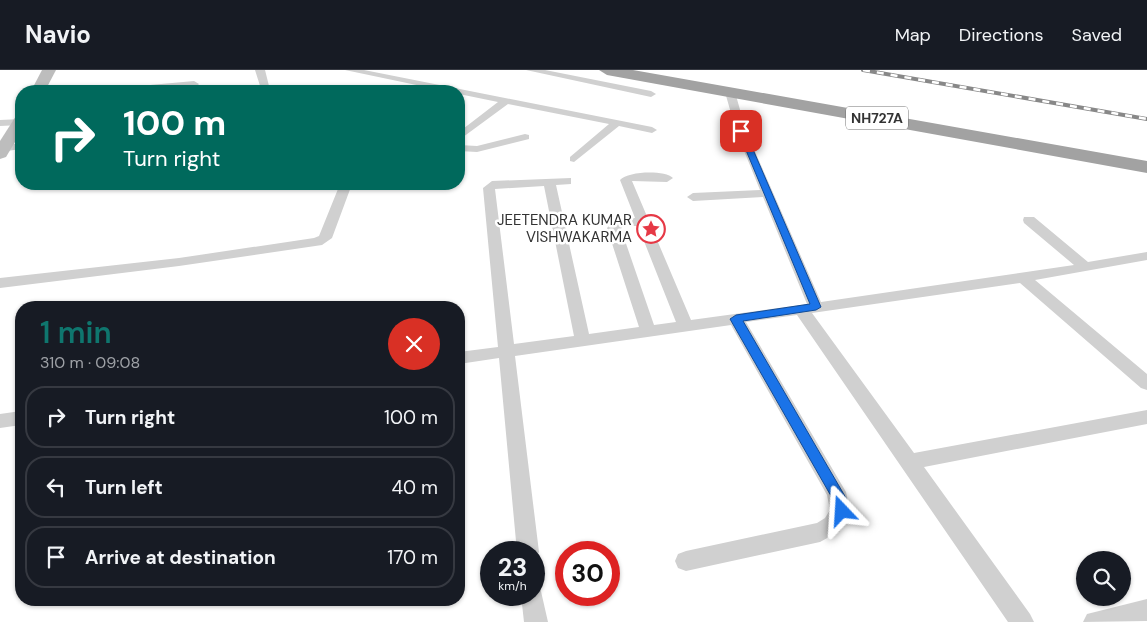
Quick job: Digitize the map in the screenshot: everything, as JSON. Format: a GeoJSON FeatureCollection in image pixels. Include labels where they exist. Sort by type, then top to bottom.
{"type":"FeatureCollection","features":[{"type":"Feature","properties":{"kind":"highway","name":"NH727A"},"geometry":{"type":"LineString","coordinates":[[607,70],[1147,167]]}},
{"type":"Feature","properties":{"kind":"highway","name":"NH727A"},"geometry":{"type":"LineString","coordinates":[[638,70],[1147,159]]}},
{"type":"Feature","properties":{"kind":"main road"},"geometry":{"type":"LineString","coordinates":[[41,85],[49,70]]}},
{"type":"Feature","properties":{"kind":"main road"},"geometry":{"type":"LineString","coordinates":[[2,151],[15,129]]}},
{"type":"Feature","properties":{"kind":"street"},"geometry":{"type":"LineString","coordinates":[[260,70],[264,85]]}},
{"type":"Feature","properties":{"kind":"street"},"geometry":{"type":"LineString","coordinates":[[350,70],[427,85]]}},
{"type":"Feature","properties":{"kind":"street"},"geometry":{"type":"LineString","coordinates":[[530,70],[651,94]]}},
{"type":"Feature","properties":{"kind":"street"},"geometry":{"type":"LineString","coordinates":[[187,85],[194,84]]}},
{"type":"Feature","properties":{"kind":"street"},"geometry":{"type":"LineString","coordinates":[[465,92],[652,130]]}},
{"type":"Feature","properties":{"kind":"street"},"geometry":{"type":"LineString","coordinates":[[730,92],[741,131],[769,194],[808,308],[910,462],[1022,622]]}},
{"type":"Feature","properties":{"kind":"street"},"geometry":{"type":"LineString","coordinates":[[465,133],[505,101]]}},
{"type":"Feature","properties":{"kind":"street"},"geometry":{"type":"LineString","coordinates":[[0,123],[15,121]]}},
{"type":"Feature","properties":{"kind":"street"},"geometry":{"type":"LineString","coordinates":[[574,158],[618,123]]}},
{"type":"Feature","properties":{"kind":"street"},"geometry":{"type":"LineString","coordinates":[[465,148],[477,149],[525,137]]}},
{"type":"Feature","properties":{"kind":"street"},"geometry":{"type":"LineString","coordinates":[[2,151],[15,148]]}},
{"type":"Feature","properties":{"kind":"street"},"geometry":{"type":"LineString","coordinates":[[668,178],[633,176],[626,180],[686,326]]}},
{"type":"Feature","properties":{"kind":"street"},"geometry":{"type":"LineString","coordinates":[[527,541],[505,352],[489,188],[492,185],[567,181]]}},
{"type":"Feature","properties":{"kind":"street"},"geometry":{"type":"LineString","coordinates":[[549,182],[583,342]]}},
{"type":"Feature","properties":{"kind":"street"},"geometry":{"type":"LineString","coordinates":[[0,283],[179,262],[317,242],[326,235],[344,190]]}},
{"type":"Feature","properties":{"kind":"street"},"geometry":{"type":"LineString","coordinates":[[693,197],[769,194]]}},
{"type":"Feature","properties":{"kind":"street"},"geometry":{"type":"LineString","coordinates":[[1029,220],[1085,267]]}},
{"type":"Feature","properties":{"kind":"street"},"geometry":{"type":"LineString","coordinates":[[643,222],[620,222],[614,228],[648,332]]}},
{"type":"Feature","properties":{"kind":"street"},"geometry":{"type":"LineString","coordinates":[[465,357],[1024,278],[1147,256]]}},
{"type":"Feature","properties":{"kind":"street"},"geometry":{"type":"LineString","coordinates":[[1024,278],[1147,384]]}},
{"type":"Feature","properties":{"kind":"street"},"geometry":{"type":"LineString","coordinates":[[686,560],[820,532],[832,526],[842,511],[841,502],[836,492],[736,319]]}},
{"type":"Feature","properties":{"kind":"street"},"geometry":{"type":"LineString","coordinates":[[910,462],[1147,417]]}},
{"type":"Feature","properties":{"kind":"street"},"geometry":{"type":"LineString","coordinates":[[0,421],[15,419]]}},
{"type":"Feature","properties":{"kind":"street"},"geometry":{"type":"LineString","coordinates":[[534,606],[536,622]]}},
{"type":"Feature","properties":{"kind":"street"},"geometry":{"type":"LineString","coordinates":[[1095,622],[1147,610]]}},
{"type":"Feature","properties":{"kind":"railway"},"geometry":{"type":"LineString","coordinates":[[863,70],[1147,119]]}},
{"type":"Feature","properties":{"kind":"place","name":"JEETENDRA KUMAR VISHWAKARMA"},"geometry":{"type":"Point","coordinates":[651,229]}},
{"type":"Feature","properties":{"kind":"route"},"geometry":{"type":"LineString","coordinates":[[741,131],[816,307],[736,319],[836,492],[841,502],[842,511]]}}]}
